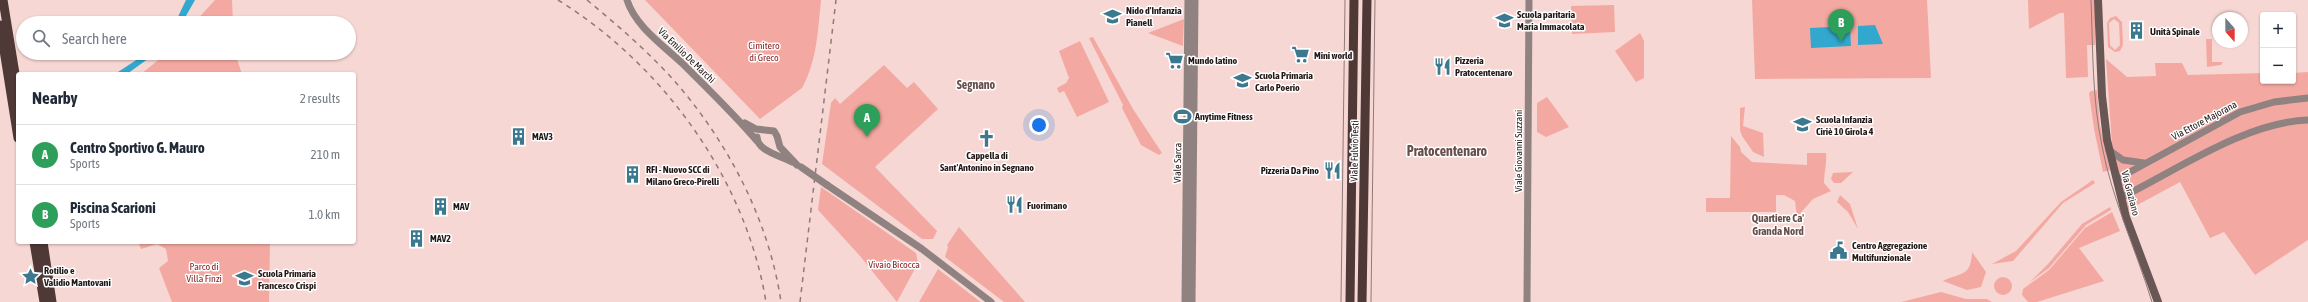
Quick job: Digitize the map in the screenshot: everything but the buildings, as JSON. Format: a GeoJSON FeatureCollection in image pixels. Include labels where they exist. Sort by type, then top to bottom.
{"type":"FeatureCollection","features":[{"type":"Feature","properties":{"kind":"main road"},"geometry":{"type":"LineString","coordinates":[[3,0],[16,80]]}},
{"type":"Feature","properties":{"kind":"main road","name":"Viale Fulvio Testi"},"geometry":{"type":"LineString","coordinates":[[1350,302],[1354,0]]}},
{"type":"Feature","properties":{"kind":"main road","name":"Viale Fulvio Testi"},"geometry":{"type":"LineString","coordinates":[[1362,302],[1367,0]]}},
{"type":"Feature","properties":{"kind":"main road","name":"Via Graziano"},"geometry":{"type":"LineString","coordinates":[[2098,0],[2101,86],[2109,150],[2126,217],[2158,302]]}},
{"type":"Feature","properties":{"kind":"main road"},"geometry":{"type":"LineString","coordinates":[[0,25],[16,125]]}},
{"type":"Feature","properties":{"kind":"main road"},"geometry":{"type":"LineString","coordinates":[[39,244],[44,302]]}},
{"type":"Feature","properties":{"kind":"main road"},"geometry":{"type":"LineString","coordinates":[[39,244],[52,302]]}},
{"type":"Feature","properties":{"kind":"street","name":"Via Emilio De Marchi"},"geometry":{"type":"LineString","coordinates":[[627,0],[632,12],[648,30],[739,120],[761,147],[799,166],[932,256],[991,302]]}},
{"type":"Feature","properties":{"kind":"street","name":"Viale Sarca"},"geometry":{"type":"LineString","coordinates":[[1185,302],[1188,0]]}},
{"type":"Feature","properties":{"kind":"street","name":"Viale Sarca"},"geometry":{"type":"LineString","coordinates":[[1192,302],[1195,0]]}},
{"type":"Feature","properties":{"kind":"street","name":"Viale Giovanni Suzzani"},"geometry":{"type":"LineString","coordinates":[[1527,302],[1530,0]]}},
{"type":"Feature","properties":{"kind":"street","name":"Via Ettore Majorana"},"geometry":{"type":"LineString","coordinates":[[2117,179],[2220,122],[2253,106],[2308,98]]}},
{"type":"Feature","properties":{"kind":"street","name":"Via Emilio De Marchi"},"geometry":{"type":"LineString","coordinates":[[739,120],[753,128],[764,130],[770,129],[776,133],[778,142],[799,166]]}},
{"type":"Feature","properties":{"kind":"street"},"geometry":{"type":"LineString","coordinates":[[2122,197],[2254,130],[2281,122],[2308,120]]}},
{"type":"Feature","properties":{"kind":"street"},"geometry":{"type":"LineString","coordinates":[[757,141],[758,135],[764,130]]}},
{"type":"Feature","properties":{"kind":"street"},"geometry":{"type":"LineString","coordinates":[[767,150],[774,148],[778,142]]}},
{"type":"Feature","properties":{"kind":"street"},"geometry":{"type":"LineString","coordinates":[[2109,150],[2123,160],[2137,163],[2148,162]]}},
{"type":"Feature","properties":{"kind":"green space"},"geometry":{"type":"Polygon","coordinates":[[[215,0],[232,0],[233,16],[200,16],[215,0]]]}},
{"type":"Feature","properties":{"kind":"green space","name":"Cimitero di Greco"},"geometry":{"type":"Polygon","coordinates":[[[645,0],[821,0],[818,34],[814,56],[802,88],[760,119],[645,0]]]}},
{"type":"Feature","properties":{"kind":"green space"},"geometry":{"type":"Polygon","coordinates":[[[1752,0],[1927,0],[1931,78],[1755,79],[1752,0]]]}},
{"type":"Feature","properties":{"kind":"green space"},"geometry":{"type":"Polygon","coordinates":[[[2028,0],[2095,0],[2095,45],[2087,45],[2088,77],[2066,78],[2064,13],[2060,13],[2029,29],[2028,0]]]}},
{"type":"Feature","properties":{"kind":"green space"},"geometry":{"type":"Polygon","coordinates":[[[1614,5],[1615,32],[1572,34],[1571,6],[1614,5]]]}},
{"type":"Feature","properties":{"kind":"green space"},"geometry":{"type":"Polygon","coordinates":[[[2116,16],[2122,22],[2123,45],[2120,51],[2115,52],[2108,47],[2107,23],[2110,18],[2116,16]],[[2114,19],[2109,23],[2110,45],[2115,50],[2120,45],[2119,23],[2114,19]]]}},
{"type":"Feature","properties":{"kind":"green space"},"geometry":{"type":"Polygon","coordinates":[[[1184,19],[1183,46],[1148,33],[1184,19]]]}},
{"type":"Feature","properties":{"kind":"green space"},"geometry":{"type":"Polygon","coordinates":[[[1640,33],[1644,41],[1644,78],[1636,82],[1615,51],[1640,33]]]}},
{"type":"Feature","properties":{"kind":"green space"},"geometry":{"type":"Polygon","coordinates":[[[1093,37],[1133,109],[1162,153],[1159,155],[1141,145],[1122,108],[1123,105],[1089,38],[1093,37]]]}},
{"type":"Feature","properties":{"kind":"green space"},"geometry":{"type":"Polygon","coordinates":[[[2206,39],[2212,39],[2212,62],[2223,62],[2221,65],[2207,67],[2206,39]]]}},
{"type":"Feature","properties":{"kind":"green space"},"geometry":{"type":"Polygon","coordinates":[[[1080,41],[1109,102],[1077,117],[1064,91],[1059,93],[1057,88],[1066,83],[1069,78],[1059,51],[1080,41]]]}},
{"type":"Feature","properties":{"kind":"green space"},"geometry":{"type":"Polygon","coordinates":[[[2106,59],[2127,77],[2156,76],[2155,63],[2182,63],[2188,75],[2260,73],[2260,84],[2296,84],[2296,73],[2308,72],[2308,240],[2255,275],[2224,232],[2210,238],[2180,182],[2128,210],[2112,144],[2106,59]]]}},
{"type":"Feature","properties":{"kind":"green space"},"geometry":{"type":"Polygon","coordinates":[[[158,60],[237,60],[241,72],[143,72],[158,60]]]}},
{"type":"Feature","properties":{"kind":"green space"},"geometry":{"type":"Polygon","coordinates":[[[884,65],[907,88],[914,82],[938,109],[875,167],[937,231],[933,239],[922,239],[822,164],[831,103],[835,98],[840,104],[884,65]]]}},
{"type":"Feature","properties":{"kind":"green space"},"geometry":{"type":"Polygon","coordinates":[[[2097,90],[2100,125],[2110,170],[2103,172],[2094,129],[2089,93],[2097,90]]]}},
{"type":"Feature","properties":{"kind":"green space"},"geometry":{"type":"Polygon","coordinates":[[[1547,97],[1569,127],[1546,137],[1537,132],[1537,103],[1547,97]]]}},
{"type":"Feature","properties":{"kind":"green space"},"geometry":{"type":"Polygon","coordinates":[[[1745,107],[1743,126],[1763,133],[1764,157],[1753,152],[1742,136],[1740,130],[1740,108],[1745,107]]]}},
{"type":"Feature","properties":{"kind":"green space"},"geometry":{"type":"Polygon","coordinates":[[[1731,136],[1740,147],[1741,152],[1752,162],[1807,165],[1807,153],[1826,153],[1824,183],[1831,191],[1813,199],[1797,217],[1795,201],[1784,195],[1776,195],[1776,212],[1706,212],[1706,198],[1730,198],[1731,136]]]}},
{"type":"Feature","properties":{"kind":"green space"},"geometry":{"type":"Polygon","coordinates":[[[1853,172],[1841,183],[1834,183],[1831,179],[1833,173],[1853,172]]]}},
{"type":"Feature","properties":{"kind":"green space"},"geometry":{"type":"Polygon","coordinates":[[[2093,180],[2095,183],[2063,203],[2013,261],[1992,264],[2016,251],[2061,202],[2093,180]]]}},
{"type":"Feature","properties":{"kind":"green space","name":"Vivaio Bicocca"},"geometry":{"type":"Polygon","coordinates":[[[821,187],[916,253],[918,263],[897,302],[860,256],[818,210],[821,187]]]}},
{"type":"Feature","properties":{"kind":"green space"},"geometry":{"type":"Polygon","coordinates":[[[1840,195],[1850,204],[1858,229],[1848,212],[1837,202],[1840,195]]]}},
{"type":"Feature","properties":{"kind":"green space"},"geometry":{"type":"Polygon","coordinates":[[[2110,207],[2111,210],[2086,225],[2049,268],[2030,282],[2048,264],[2082,224],[2110,207]]]}},
{"type":"Feature","properties":{"kind":"green space"},"geometry":{"type":"Polygon","coordinates":[[[2112,212],[2120,231],[2079,248],[2104,281],[2037,302],[2028,302],[2022,295],[2023,289],[2049,270],[2085,228],[2112,212]]]}},
{"type":"Feature","properties":{"kind":"green space"},"geometry":{"type":"Polygon","coordinates":[[[959,227],[1025,302],[1004,302],[945,257],[948,247],[947,245],[959,227]]]}},
{"type":"Feature","properties":{"kind":"green space","name":"Parco di Villa Finzi"},"geometry":{"type":"Polygon","coordinates":[[[139,244],[157,244],[141,249],[139,244]]]}},
{"type":"Feature","properties":{"kind":"green space","name":"Parco di Villa Finzi"},"geometry":{"type":"Polygon","coordinates":[[[157,244],[270,244],[269,302],[172,302],[159,268],[168,261],[166,249],[157,244]]]}},
{"type":"Feature","properties":{"kind":"green space"},"geometry":{"type":"Polygon","coordinates":[[[1972,252],[1986,272],[1981,287],[1967,290],[1943,281],[1964,273],[1967,270],[1972,252]]]}},
{"type":"Feature","properties":{"kind":"green space"},"geometry":{"type":"Polygon","coordinates":[[[938,269],[978,300],[981,302],[919,302],[938,269]]]}},
{"type":"Feature","properties":{"kind":"green space"},"geometry":{"type":"Polygon","coordinates":[[[2003,277],[2007,278],[2011,282],[2011,290],[2007,294],[2003,295],[1999,294],[1995,290],[1994,286],[1995,282],[1999,278],[2003,277]]]}},
{"type":"Feature","properties":{"kind":"green space"},"geometry":{"type":"Polygon","coordinates":[[[1941,292],[1966,299],[1987,299],[1992,302],[1901,302],[1941,292]]]}},
{"type":"Feature","properties":{"kind":"water"},"geometry":{"type":"Polygon","coordinates":[[[186,0],[195,0],[186,16],[178,16],[186,0]]]}},
{"type":"Feature","properties":{"kind":"water"},"geometry":{"type":"Polygon","coordinates":[[[1875,25],[1883,44],[1858,45],[1858,26],[1875,25]]]}},
{"type":"Feature","properties":{"kind":"water"},"geometry":{"type":"Polygon","coordinates":[[[1850,26],[1851,46],[1811,48],[1810,28],[1850,26]]]}},
{"type":"Feature","properties":{"kind":"water"},"geometry":{"type":"Polygon","coordinates":[[[136,60],[146,60],[130,72],[118,72],[136,60]]]}},
{"type":"Feature","properties":{"kind":"tram line"},"geometry":{"type":"LineString","coordinates":[[1341,302],[1345,0]]}},
{"type":"Feature","properties":{"kind":"tram line"},"geometry":{"type":"LineString","coordinates":[[1371,302],[1375,0]]}},
{"type":"Feature","properties":{"kind":"tram line"},"geometry":{"type":"LineString","coordinates":[[2091,0],[2096,110],[2106,166],[2152,302]]}},
{"type":"Feature","properties":{"kind":"railway"},"geometry":{"type":"LineString","coordinates":[[558,0],[596,27],[632,57],[665,92],[694,129],[719,170],[740,212],[756,256],[766,302]]}},
{"type":"Feature","properties":{"kind":"railway"},"geometry":{"type":"LineString","coordinates":[[587,0],[630,36],[670,76],[690,100],[727,153],[742,181],[766,240],[775,271],[781,302]]}},
{"type":"Feature","properties":{"kind":"railway"},"geometry":{"type":"LineString","coordinates":[[800,302],[836,0]]}},
{"type":"Feature","properties":{"kind":"place","name":"Nido d'Infanzia Pianell"},"geometry":{"type":"Point","coordinates":[1113,16]}},
{"type":"Feature","properties":{"kind":"place","name":"Scuola paritaria Maria Immacolata"},"geometry":{"type":"Point","coordinates":[1504,20]}},
{"type":"Feature","properties":{"kind":"place","name":"Unità Spinale"},"geometry":{"type":"Point","coordinates":[2137,31]}},
{"type":"Feature","properties":{"kind":"place","name":"Piscina Scarioni"},"geometry":{"type":"Point","coordinates":[1841,42]}},
{"type":"Feature","properties":{"kind":"place","name":"Mini world"},"geometry":{"type":"Point","coordinates":[1301,55]}},
{"type":"Feature","properties":{"kind":"place","name":"Mundo latino"},"geometry":{"type":"Point","coordinates":[1175,60]}},
{"type":"Feature","properties":{"kind":"place","name":"Pizzeria Pratocentenaro"},"geometry":{"type":"Point","coordinates":[1442,66]}},
{"type":"Feature","properties":{"kind":"place","name":"Scuola Primaria Carlo Poerio"},"geometry":{"type":"Point","coordinates":[1242,81]}},
{"type":"Feature","properties":{"kind":"place","name":"Anytime Fitness"},"geometry":{"type":"Point","coordinates":[1182,116]}},
{"type":"Feature","properties":{"kind":"place","name":"Scuola Infanzia Ciriè 10 Girola 4"},"geometry":{"type":"Point","coordinates":[1803,125]}},
{"type":"Feature","properties":{"kind":"place","name":"MAV3"},"geometry":{"type":"Point","coordinates":[519,136]}},
{"type":"Feature","properties":{"kind":"place","name":"Centro Sportivo G. Mauro"},"geometry":{"type":"Point","coordinates":[867,137]}},
{"type":"Feature","properties":{"kind":"place","name":"Cappella di Sant'Antonino in Segnano"},"geometry":{"type":"Point","coordinates":[987,138]}},
{"type":"Feature","properties":{"kind":"place","name":"Pizzeria Da Pino"},"geometry":{"type":"Point","coordinates":[1332,170]}},
{"type":"Feature","properties":{"kind":"place","name":"RFI - Nuovo SCC di Milano Greco-Pirelli"},"geometry":{"type":"Point","coordinates":[633,175]}},
{"type":"Feature","properties":{"kind":"place","name":"Fuorimano"},"geometry":{"type":"Point","coordinates":[1014,205]}},
{"type":"Feature","properties":{"kind":"place","name":"MAV"},"geometry":{"type":"Point","coordinates":[440,206]}},
{"type":"Feature","properties":{"kind":"place","name":"MAV2"},"geometry":{"type":"Point","coordinates":[417,238]}},
{"type":"Feature","properties":{"kind":"place","name":"Centro Aggregazione Multifunzionale"},"geometry":{"type":"Point","coordinates":[1839,251]}},
{"type":"Feature","properties":{"kind":"place","name":"Rotilio e Validio Mantovani"},"geometry":{"type":"Point","coordinates":[31,276]}},
{"type":"Feature","properties":{"kind":"place","name":"Scuola Primaria Francesco Crispi"},"geometry":{"type":"Point","coordinates":[245,279]}},
{"type":"Feature","properties":{"kind":"district","name":"Segnano"},"geometry":{"type":"Point","coordinates":[976,85]}},
{"type":"Feature","properties":{"kind":"district","name":"Pratocentenaro"},"geometry":{"type":"Point","coordinates":[1447,151]}},
{"type":"Feature","properties":{"kind":"district","name":"Quartiere Ca' Granda Nord"},"geometry":{"type":"Point","coordinates":[1778,224]}}]}
